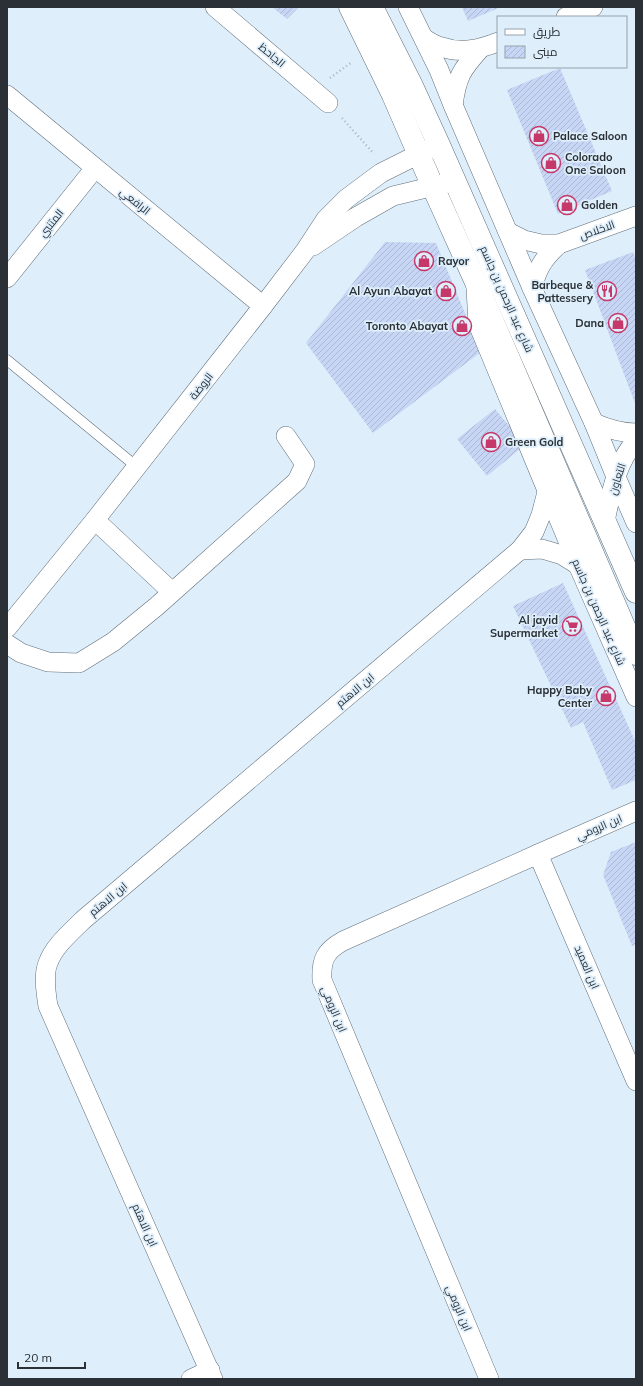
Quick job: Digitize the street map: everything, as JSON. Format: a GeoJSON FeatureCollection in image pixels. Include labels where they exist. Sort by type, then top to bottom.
{"type":"FeatureCollection","features":[{"type":"Feature","properties":{"kind":"main road","name":"شارع عبد الرحمن بن جاسم"},"geometry":{"type":"LineString","coordinates":[[350,7],[393,95],[432,187],[485,276],[604,521],[636,592]]}},
{"type":"Feature","properties":{"kind":"main road","name":"شارع عبد الرحمن بن جاسم"},"geometry":{"type":"LineString","coordinates":[[372,7],[412,86],[455,181],[485,276],[636,654]]}},
{"type":"Feature","properties":{"kind":"street","name":"الجاحظ"},"geometry":{"type":"LineString","coordinates":[[215,7],[328,103]]}},
{"type":"Feature","properties":{"kind":"street"},"geometry":{"type":"LineString","coordinates":[[408,7],[425,39],[532,288],[594,423],[636,523]]}},
{"type":"Feature","properties":{"kind":"street"},"geometry":{"type":"LineString","coordinates":[[569,16],[593,7]]}},
{"type":"Feature","properties":{"kind":"street"},"geometry":{"type":"LineString","coordinates":[[425,39],[442,47],[460,51],[480,49],[497,42]]}},
{"type":"Feature","properties":{"kind":"street"},"geometry":{"type":"LineString","coordinates":[[453,105],[456,84],[465,65],[480,49]]}},
{"type":"Feature","properties":{"kind":"street","name":"الرافعي"},"geometry":{"type":"LineString","coordinates":[[7,95],[263,306]]}},
{"type":"Feature","properties":{"kind":"street","name":"الروضة"},"geometry":{"type":"LineString","coordinates":[[7,628],[95,520],[263,306],[305,251],[326,219],[346,199],[388,169],[439,145]]}},
{"type":"Feature","properties":{"kind":"street","name":"المتنبي"},"geometry":{"type":"LineString","coordinates":[[7,278],[96,168]]}},
{"type":"Feature","properties":{"kind":"street","name":"الروضة"},"geometry":{"type":"LineString","coordinates":[[305,251],[356,217],[393,196],[455,181]]}},
{"type":"Feature","properties":{"kind":"street","name":"الاخلاص"},"geometry":{"type":"LineString","coordinates":[[508,232],[524,240],[541,244],[559,244],[636,216]]}},
{"type":"Feature","properties":{"kind":"street","name":"الاخلاص"},"geometry":{"type":"LineString","coordinates":[[532,288],[537,271],[546,256],[559,244]]}},
{"type":"Feature","properties":{"kind":"street","name":"شارع عبد الرحمن بن جاسم"},"geometry":{"type":"LineString","coordinates":[[485,276],[478,324],[578,565],[636,696]]}},
{"type":"Feature","properties":{"kind":"street"},"geometry":{"type":"LineString","coordinates":[[594,423],[610,430],[636,433]]}},
{"type":"Feature","properties":{"kind":"street"},"geometry":{"type":"LineString","coordinates":[[7,644],[22,653],[48,662],[79,663],[113,642],[172,592],[297,481],[305,464],[286,436]]}},
{"type":"Feature","properties":{"kind":"street","name":"التعاون"},"geometry":{"type":"LineString","coordinates":[[604,521],[616,478],[623,460],[636,441]]}},
{"type":"Feature","properties":{"kind":"street","name":"ابن الاهتم"},"geometry":{"type":"LineString","coordinates":[[212,1375],[48,1006],[45,986],[48,963],[60,943],[83,920],[520,550],[534,532],[547,492]]}},
{"type":"Feature","properties":{"kind":"street"},"geometry":{"type":"LineString","coordinates":[[95,520],[172,592]]}},
{"type":"Feature","properties":{"kind":"street"},"geometry":{"type":"LineString","coordinates":[[520,550],[542,549],[562,555],[578,565]]}},
{"type":"Feature","properties":{"kind":"street","name":"ابن الرومي"},"geometry":{"type":"LineString","coordinates":[[489,1379],[322,980],[321,968],[326,955],[333,947],[343,941],[636,811]]}},
{"type":"Feature","properties":{"kind":"street","name":"ابن العميد"},"geometry":{"type":"LineString","coordinates":[[538,854],[636,1081]]}},
{"type":"Feature","properties":{"kind":"street"},"geometry":{"type":"LineString","coordinates":[[191,1379],[212,1375]]}},
{"type":"Feature","properties":{"kind":"lane"},"geometry":{"type":"LineString","coordinates":[[7,360],[137,467]]}},
{"type":"Feature","properties":{"kind":"path"},"geometry":{"type":"LineString","coordinates":[[314,90],[371,49]]}},
{"type":"Feature","properties":{"kind":"path"},"geometry":{"type":"LineString","coordinates":[[328,103],[388,169]]}},
{"type":"Feature","properties":{"kind":"building"},"geometry":{"type":"Polygon","coordinates":[[[272,7],[299,7],[287,19],[272,7]]]}},
{"type":"Feature","properties":{"kind":"building"},"geometry":{"type":"Polygon","coordinates":[[[462,7],[501,7],[468,21],[462,7]]]}},
{"type":"Feature","properties":{"kind":"building"},"geometry":{"type":"Polygon","coordinates":[[[560,68],[612,191],[558,214],[507,90],[560,68]]]}},
{"type":"Feature","properties":{"kind":"building"},"geometry":{"type":"Polygon","coordinates":[[[385,242],[436,243],[481,352],[373,433],[306,343],[385,242]]]}},
{"type":"Feature","properties":{"kind":"building"},"geometry":{"type":"Polygon","coordinates":[[[633,252],[636,260],[636,406],[585,270],[633,252]]]}},
{"type":"Feature","properties":{"kind":"building","name":"Green Gold"},"geometry":{"type":"Polygon","coordinates":[[[495,409],[525,445],[487,476],[457,439],[495,409]]]}},
{"type":"Feature","properties":{"kind":"building"},"geometry":{"type":"Polygon","coordinates":[[[563,583],[636,743],[636,780],[612,790],[583,722],[571,728],[513,606],[563,583]]]}},
{"type":"Feature","properties":{"kind":"building"},"geometry":{"type":"Polygon","coordinates":[[[636,842],[636,944],[632,946],[603,875],[611,852],[636,842]]]}},
{"type":"Feature","properties":{"kind":"place","name":"Palace Saloon"},"geometry":{"type":"Point","coordinates":[539,136]}},
{"type":"Feature","properties":{"kind":"place","name":"Colorado One Saloon"},"geometry":{"type":"Point","coordinates":[551,163]}},
{"type":"Feature","properties":{"kind":"place","name":"Golden"},"geometry":{"type":"Point","coordinates":[567,205]}},
{"type":"Feature","properties":{"kind":"place","name":"Rayor"},"geometry":{"type":"Point","coordinates":[424,261]}},
{"type":"Feature","properties":{"kind":"place","name":"Al Ayun Abayat"},"geometry":{"type":"Point","coordinates":[446,291]}},
{"type":"Feature","properties":{"kind":"place","name":"Barbeque & Pattessery"},"geometry":{"type":"Point","coordinates":[607,291]}},
{"type":"Feature","properties":{"kind":"place","name":"Dana"},"geometry":{"type":"Point","coordinates":[618,323]}},
{"type":"Feature","properties":{"kind":"place","name":"Toronto Abayat"},"geometry":{"type":"Point","coordinates":[462,326]}},
{"type":"Feature","properties":{"kind":"place","name":"Green Gold"},"geometry":{"type":"Point","coordinates":[491,442]}},
{"type":"Feature","properties":{"kind":"place","name":"Al jayid Supermarket"},"geometry":{"type":"Point","coordinates":[572,626]}},
{"type":"Feature","properties":{"kind":"place","name":"Happy Baby Center"},"geometry":{"type":"Point","coordinates":[606,696]}}]}
